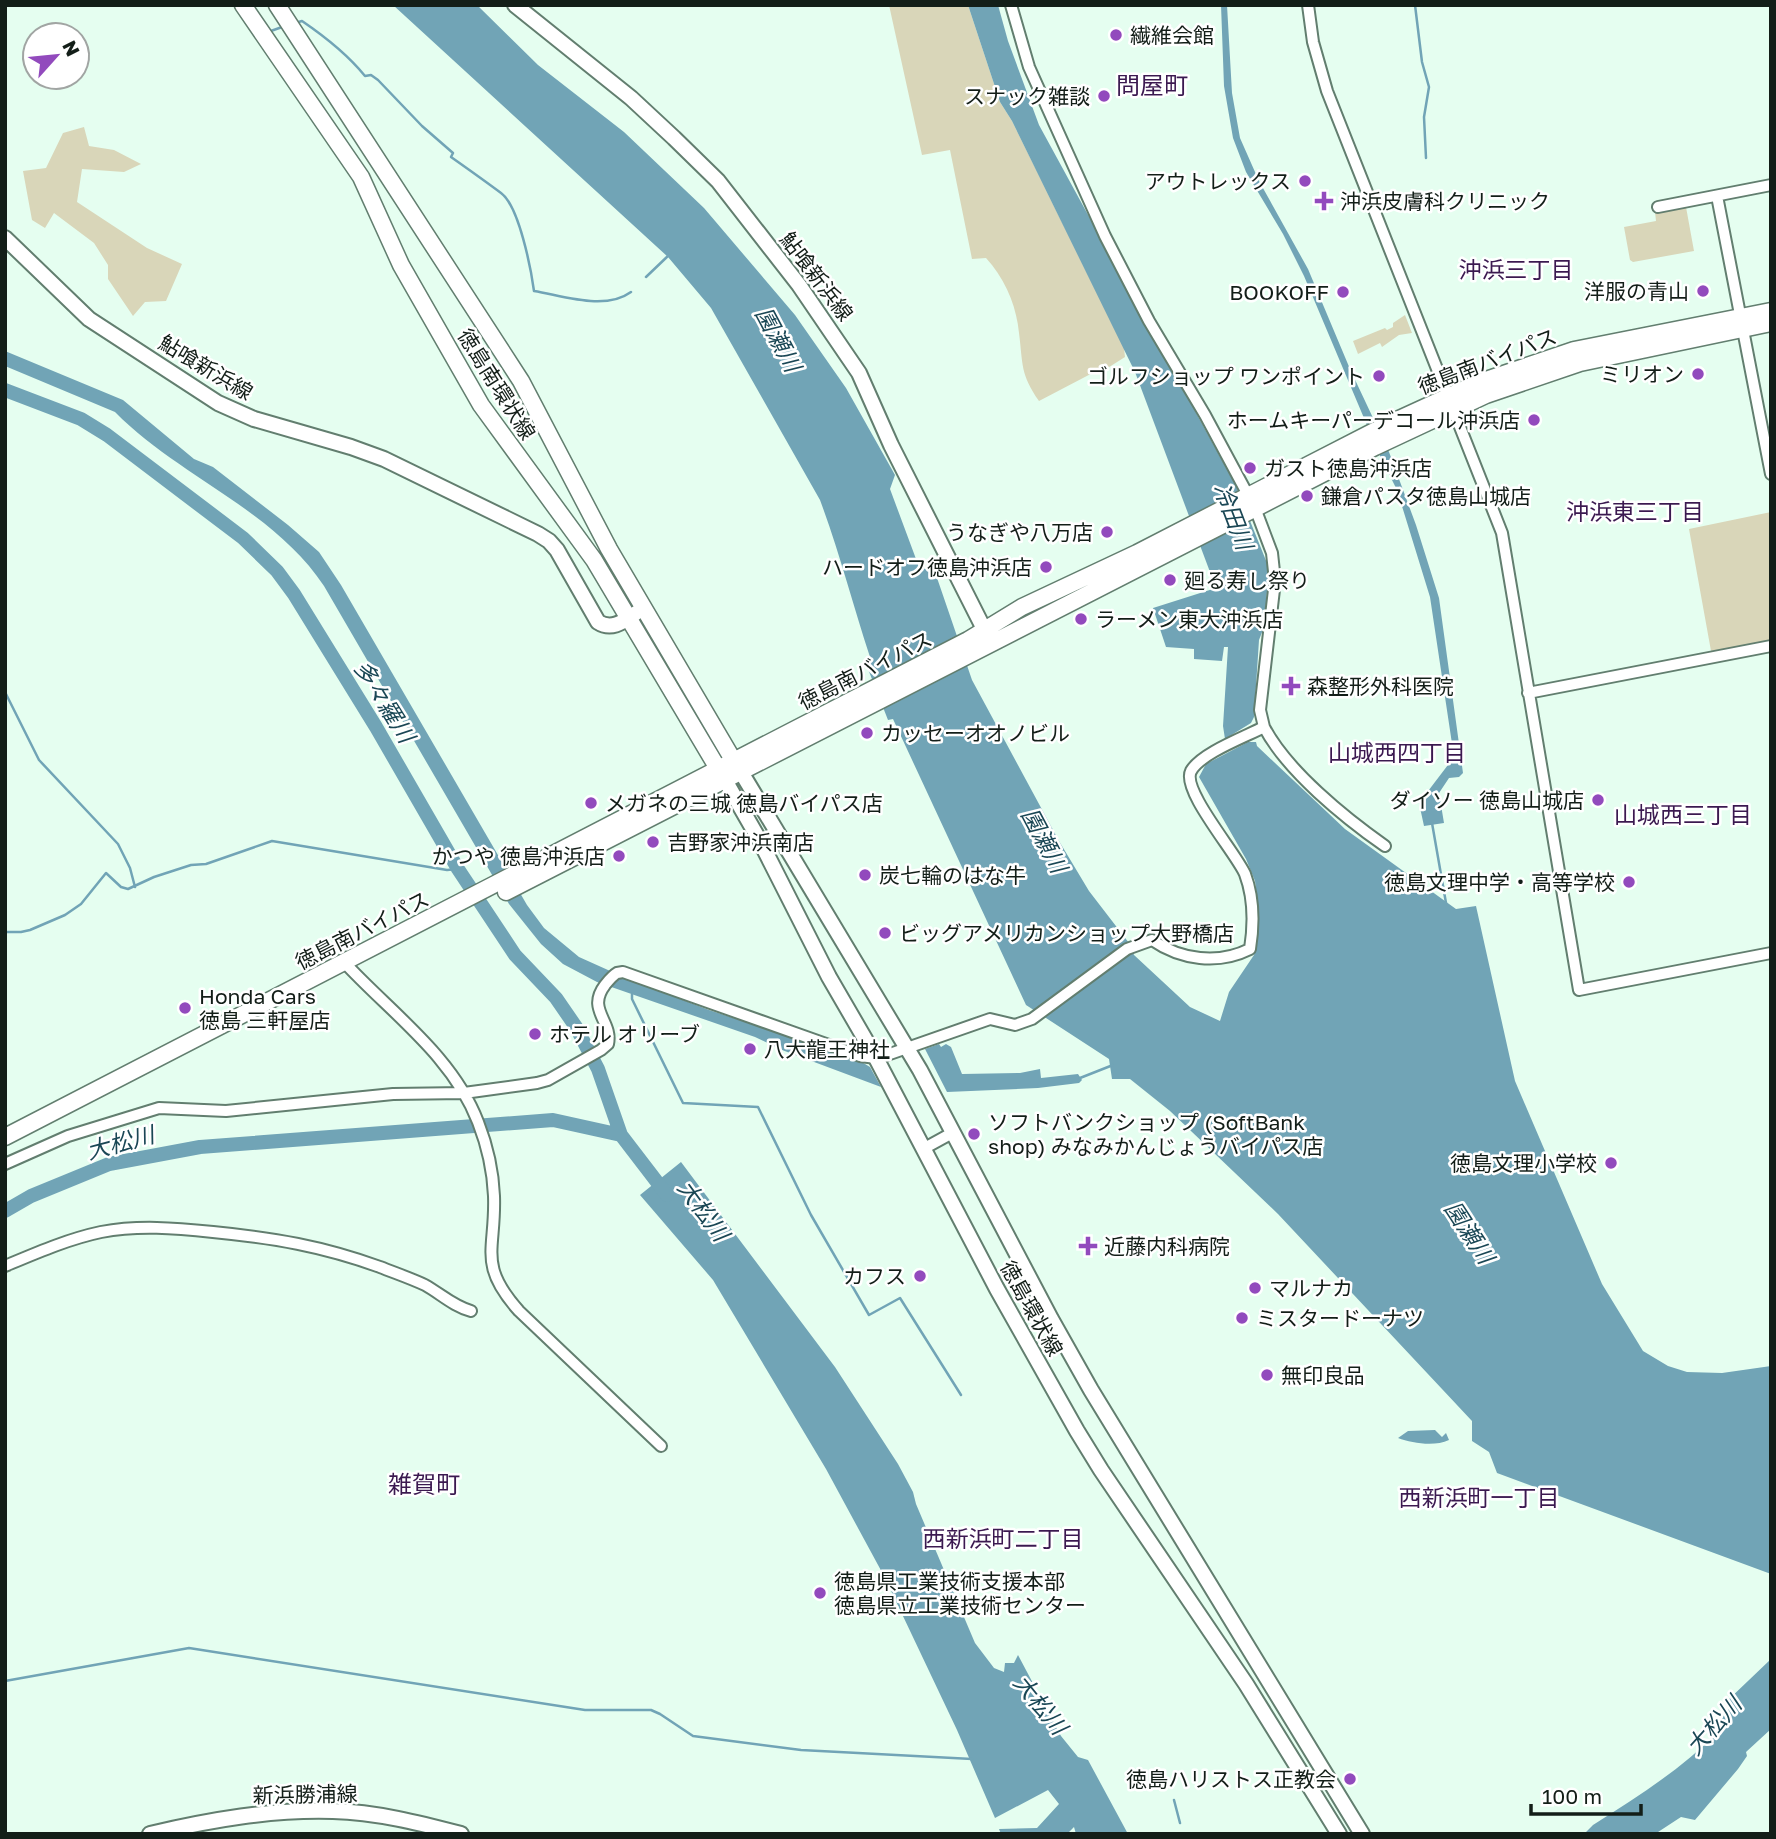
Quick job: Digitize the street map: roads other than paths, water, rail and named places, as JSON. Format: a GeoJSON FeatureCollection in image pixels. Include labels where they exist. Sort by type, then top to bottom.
{"type":"FeatureCollection","features":[{"type":"Feature","properties":{"kind":"highway","name":"徳島南環状線"},"geometry":{"type":"LineString","coordinates":[[243,5],[361,177],[401,265],[481,405],[569,523],[629,618],[721,774]]}},
{"type":"Feature","properties":{"kind":"highway","name":"徳島南環状線"},"geometry":{"type":"LineString","coordinates":[[278,5],[521,381],[643,608],[737,766]]}},
{"type":"Feature","properties":{"kind":"highway","name":"徳島南バイパス"},"geometry":{"type":"LineString","coordinates":[[5,1137],[516,881],[971,647],[988,638],[1022,607],[1192,532],[1452,402],[1595,358],[1742,323],[1771,311]]}},
{"type":"Feature","properties":{"kind":"highway","name":"徳島南バイパス"},"geometry":{"type":"LineString","coordinates":[[1742,323],[1771,323]]}},
{"type":"Feature","properties":{"kind":"highway","name":"徳島南バイパス"},"geometry":{"type":"LineString","coordinates":[[5,1149],[348,966]]}},
{"type":"Feature","properties":{"kind":"main road","name":"鮎喰新浜線"},"geometry":{"type":"LineString","coordinates":[[515,5],[631,98],[718,181],[799,285],[859,373],[891,445],[988,638]]}},
{"type":"Feature","properties":{"kind":"main road","name":"鮎喰新浜線"},"geometry":{"type":"LineString","coordinates":[[5,238],[89,318],[218,403],[254,419],[384,459],[538,534],[557,550],[598,622],[604,626],[614,626],[643,608]]}},
{"type":"Feature","properties":{"kind":"main road","name":"徳島環状線"},"geometry":{"type":"LineString","coordinates":[[737,766],[909,1049],[1051,1320],[1130,1457],[1362,1834]]}},
{"type":"Feature","properties":{"kind":"main road","name":"徳島環状線"},"geometry":{"type":"LineString","coordinates":[[721,774],[760,841],[828,978],[876,1058],[997,1289],[1077,1431],[1246,1684],[1339,1834]]}},
{"type":"Feature","properties":{"kind":"main road"},"geometry":{"type":"LineString","coordinates":[[1168,1568],[1188,1552]]}},
{"type":"Feature","properties":{"kind":"main road","name":"新浜勝浦線"},"geometry":{"type":"LineString","coordinates":[[150,1834],[242,1817],[333,1811],[373,1815],[461,1834]]}},
{"type":"Feature","properties":{"kind":"street"},"geometry":{"type":"LineString","coordinates":[[1011,5],[1029,67],[1105,236],[1149,321],[1205,415],[1272,553],[1276,572],[1260,710],[1264,727],[1273,743],[1299,773],[1347,817],[1385,846]]}},
{"type":"Feature","properties":{"kind":"street"},"geometry":{"type":"LineString","coordinates":[[1308,5],[1313,42],[1326,91],[1502,533],[1579,990],[1771,953]]}},
{"type":"Feature","properties":{"kind":"street"},"geometry":{"type":"LineString","coordinates":[[1658,207],[1771,185]]}},
{"type":"Feature","properties":{"kind":"street"},"geometry":{"type":"LineString","coordinates":[[1717,195],[1771,474]]}},
{"type":"Feature","properties":{"kind":"street"},"geometry":{"type":"LineString","coordinates":[[1528,693],[1771,646]]}},
{"type":"Feature","properties":{"kind":"street"},"geometry":{"type":"LineString","coordinates":[[5,1164],[68,1136],[159,1108],[212,1112],[393,1094],[466,1095],[548,1080],[606,1047],[609,1039],[598,1005],[603,988],[613,975],[623,972],[860,1056],[876,1058],[909,1049],[990,1019],[1015,1025],[1035,1017],[1139,943],[1152,940],[1187,957],[1234,957],[1250,949],[1252,903],[1245,876],[1233,852],[1198,803],[1189,778],[1202,759],[1264,727]]}},
{"type":"Feature","properties":{"kind":"street"},"geometry":{"type":"LineString","coordinates":[[348,966],[426,1044],[466,1095],[485,1140],[490,1164],[494,1203],[491,1265],[499,1286],[519,1311],[662,1446]]}},
{"type":"Feature","properties":{"kind":"street"},"geometry":{"type":"LineString","coordinates":[[923,1149],[954,1132]]}},
{"type":"Feature","properties":{"kind":"street"},"geometry":{"type":"LineString","coordinates":[[5,1266],[44,1250],[102,1232],[130,1228],[198,1231],[279,1240],[330,1250],[427,1286],[453,1304],[471,1311]]}},
{"type":"Feature","properties":{"kind":"water","name":"園瀬川"},"geometry":{"type":"Polygon","coordinates":[[[393,5],[477,5],[538,65],[624,132],[704,208],[795,315],[846,388],[895,475],[890,489],[919,567],[935,572],[972,680],[1059,841],[1089,891],[1129,943],[1134,955],[1190,1007],[1220,1021],[1229,992],[1254,955],[1258,931],[1255,881],[1246,859],[1199,777],[1206,764],[1248,742],[1256,742],[1257,746],[1345,829],[1456,909],[1476,906],[1515,1081],[1602,1284],[1643,1351],[1668,1366],[1687,1372],[1722,1373],[1771,1366],[1771,1574],[1497,1473],[1489,1452],[1472,1441],[1472,1421],[1278,1214],[1170,1111],[1130,1079],[1112,1079],[1109,1059],[1026,1005],[893,719],[888,720],[868,669],[870,657],[820,500],[711,308],[668,257],[393,5]]]}},
{"type":"Feature","properties":{"kind":"water","name":"冷田川"},"geometry":{"type":"Polygon","coordinates":[[[968,5],[998,5],[1008,41],[1039,125],[1236,486],[1269,568],[1264,627],[1259,640],[1254,717],[1251,723],[1225,739],[1223,726],[1228,647],[1224,647],[1222,661],[1194,659],[1194,649],[1166,647],[1153,608],[1216,588],[1135,372],[1012,121],[1000,102],[968,5]]]}},
{"type":"Feature","properties":{"kind":"water"},"geometry":{"type":"Polygon","coordinates":[[[1221,5],[1227,5],[1232,93],[1240,138],[1259,181],[1308,269],[1389,452],[1439,598],[1463,773],[1459,777],[1449,778],[1439,793],[1444,823],[1424,826],[1419,803],[1454,757],[1430,597],[1397,490],[1304,276],[1283,234],[1246,172],[1233,138],[1224,86],[1221,5]]]}},
{"type":"Feature","properties":{"kind":"water"},"geometry":{"type":"Polygon","coordinates":[[[5,351],[123,400],[194,459],[213,467],[319,552],[341,585],[527,905],[544,928],[579,957],[628,979],[709,1010],[855,1058],[870,1067],[881,1087],[782,1050],[755,1037],[597,982],[563,964],[541,944],[509,904],[324,586],[303,559],[279,535],[167,456],[115,412],[5,366],[5,351]]]}},
{"type":"Feature","properties":{"kind":"water"},"geometry":{"type":"Polygon","coordinates":[[[939,1044],[941,1047],[946,1044],[951,1047],[962,1074],[1020,1073],[1040,1069],[1041,1078],[1078,1074],[1082,1080],[1079,1083],[1038,1088],[947,1092],[925,1049],[939,1044]]]}},
{"type":"Feature","properties":{"kind":"water"},"geometry":{"type":"Polygon","coordinates":[[[681,1162],[835,1367],[898,1464],[913,1492],[975,1643],[994,1668],[1004,1672],[1005,1663],[1014,1663],[1018,1655],[1061,1736],[1078,1757],[1088,1760],[1128,1834],[1076,1834],[1074,1827],[1067,1834],[1001,1834],[999,1829],[1037,1828],[1059,1804],[1048,1790],[995,1818],[957,1730],[884,1576],[826,1469],[713,1280],[640,1195],[681,1162]]]}},
{"type":"Feature","properties":{"kind":"water"},"geometry":{"type":"Polygon","coordinates":[[[1435,1430],[1442,1437],[1446,1433],[1449,1440],[1423,1443],[1398,1438],[1408,1431],[1435,1430]]]}},
{"type":"Feature","properties":{"kind":"water"},"geometry":{"type":"Polygon","coordinates":[[[1771,1659],[1771,1729],[1746,1752],[1747,1756],[1738,1769],[1695,1820],[1681,1817],[1655,1834],[1584,1834],[1593,1825],[1673,1771],[1717,1733],[1714,1729],[1731,1706],[1726,1702],[1771,1659]]]}},
{"type":"Feature","properties":{"kind":"waterway"},"geometry":{"type":"LineString","coordinates":[[1415,5],[1422,62],[1429,87],[1424,117],[1426,158]]}},
{"type":"Feature","properties":{"kind":"waterway"},"geometry":{"type":"LineString","coordinates":[[295,23],[302,21],[335,46],[365,76],[371,75],[378,80],[422,126],[453,153],[451,157],[501,193],[519,224],[534,291],[571,299],[597,301],[621,298],[631,292]]}},
{"type":"Feature","properties":{"kind":"waterway"},"geometry":{"type":"LineString","coordinates":[[268,32],[285,26]]}},
{"type":"Feature","properties":{"kind":"waterway"},"geometry":{"type":"LineString","coordinates":[[646,277],[669,255]]}},
{"type":"Feature","properties":{"kind":"waterway","name":"多々羅川"},"geometry":{"type":"LineString","coordinates":[[5,390],[81,419],[107,435],[243,538],[277,571],[376,727],[458,869],[515,955],[556,998],[576,1027],[598,1069],[621,1135],[667,1195]]}},
{"type":"Feature","properties":{"kind":"waterway"},"geometry":{"type":"LineString","coordinates":[[5,692],[39,760],[118,844],[130,868],[135,887]]}},
{"type":"Feature","properties":{"kind":"waterway"},"geometry":{"type":"LineString","coordinates":[[1432,823],[1446,903]]}},
{"type":"Feature","properties":{"kind":"waterway"},"geometry":{"type":"LineString","coordinates":[[5,932],[30,930],[65,915],[81,904],[106,873],[121,887],[128,889],[154,877],[191,865],[206,864],[272,841],[447,870],[458,869]]}},
{"type":"Feature","properties":{"kind":"waterway"},"geometry":{"type":"LineString","coordinates":[[632,994],[632,999],[683,1103],[758,1107],[811,1215],[869,1315],[900,1298],[961,1395]]}},
{"type":"Feature","properties":{"kind":"waterway"},"geometry":{"type":"LineString","coordinates":[[1080,1078],[1113,1065]]}},
{"type":"Feature","properties":{"kind":"waterway","name":"大松川"},"geometry":{"type":"LineString","coordinates":[[5,1211],[31,1196],[109,1164],[200,1147],[553,1120],[621,1135]]}},
{"type":"Feature","properties":{"kind":"waterway"},"geometry":{"type":"LineString","coordinates":[[5,1681],[189,1648],[585,1710],[651,1710],[693,1736],[801,1750],[972,1759]]}},
{"type":"Feature","properties":{"kind":"waterway"},"geometry":{"type":"LineString","coordinates":[[1174,1800],[1180,1823]]}},
{"type":"Feature","properties":{"kind":"place","name":"繊維会館"},"geometry":{"type":"Point","coordinates":[1116,35]}},
{"type":"Feature","properties":{"kind":"place","name":"スナック雑談"},"geometry":{"type":"Point","coordinates":[1104,96]}},
{"type":"Feature","properties":{"kind":"place","name":"アウトレックス"},"geometry":{"type":"Point","coordinates":[1305,181]}},
{"type":"Feature","properties":{"kind":"place","name":"沖浜皮膚科クリニック"},"geometry":{"type":"Point","coordinates":[1324,201]}},
{"type":"Feature","properties":{"kind":"place","name":"洋服の青山"},"geometry":{"type":"Point","coordinates":[1703,291]}},
{"type":"Feature","properties":{"kind":"place","name":"BOOKOFF"},"geometry":{"type":"Point","coordinates":[1343,292]}},
{"type":"Feature","properties":{"kind":"place","name":"ミリオン"},"geometry":{"type":"Point","coordinates":[1698,374]}},
{"type":"Feature","properties":{"kind":"place","name":"ゴルフショップ ワンポイント"},"geometry":{"type":"Point","coordinates":[1379,376]}},
{"type":"Feature","properties":{"kind":"place","name":"ホームキーパーデコール沖浜店"},"geometry":{"type":"Point","coordinates":[1534,420]}},
{"type":"Feature","properties":{"kind":"place","name":"ガスト徳島沖浜店"},"geometry":{"type":"Point","coordinates":[1250,468]}},
{"type":"Feature","properties":{"kind":"place","name":"鎌倉パスタ徳島山城店"},"geometry":{"type":"Point","coordinates":[1307,496]}},
{"type":"Feature","properties":{"kind":"place","name":"うなぎや八万店"},"geometry":{"type":"Point","coordinates":[1107,532]}},
{"type":"Feature","properties":{"kind":"place","name":"ハードオフ徳島沖浜店"},"geometry":{"type":"Point","coordinates":[1046,567]}},
{"type":"Feature","properties":{"kind":"place","name":"廻る寿し祭り"},"geometry":{"type":"Point","coordinates":[1170,580]}},
{"type":"Feature","properties":{"kind":"place","name":"ラーメン東大沖浜店"},"geometry":{"type":"Point","coordinates":[1081,619]}},
{"type":"Feature","properties":{"kind":"place","name":"森整形外科医院"},"geometry":{"type":"Point","coordinates":[1291,686]}},
{"type":"Feature","properties":{"kind":"place","name":"カッセーオオノビル"},"geometry":{"type":"Point","coordinates":[867,733]}},
{"type":"Feature","properties":{"kind":"place","name":"ダイソー 徳島山城店"},"geometry":{"type":"Point","coordinates":[1598,800]}},
{"type":"Feature","properties":{"kind":"place","name":"メガネの三城 徳島バイパス店"},"geometry":{"type":"Point","coordinates":[591,803]}},
{"type":"Feature","properties":{"kind":"place","name":"吉野家沖浜南店"},"geometry":{"type":"Point","coordinates":[653,842]}},
{"type":"Feature","properties":{"kind":"place","name":"かつや 徳島沖浜店"},"geometry":{"type":"Point","coordinates":[619,856]}},
{"type":"Feature","properties":{"kind":"place","name":"炭七輪のはな牛"},"geometry":{"type":"Point","coordinates":[865,875]}},
{"type":"Feature","properties":{"kind":"place","name":"徳島文理中学・高等学校"},"geometry":{"type":"Point","coordinates":[1629,882]}},
{"type":"Feature","properties":{"kind":"place","name":"ビッグアメリカンショップ大野橋店"},"geometry":{"type":"Point","coordinates":[885,933]}},
{"type":"Feature","properties":{"kind":"place","name":"Honda Cars 徳島 三軒屋店"},"geometry":{"type":"Point","coordinates":[185,1008]}},
{"type":"Feature","properties":{"kind":"place","name":"ホテル オリーブ"},"geometry":{"type":"Point","coordinates":[535,1034]}},
{"type":"Feature","properties":{"kind":"place","name":"八大龍王神社"},"geometry":{"type":"Point","coordinates":[750,1049]}},
{"type":"Feature","properties":{"kind":"place","name":"ソフトバンクショップ (SoftBank shop) みなみかんじょうバイパス店"},"geometry":{"type":"Point","coordinates":[974,1134]}},
{"type":"Feature","properties":{"kind":"place","name":"徳島文理小学校"},"geometry":{"type":"Point","coordinates":[1611,1163]}},
{"type":"Feature","properties":{"kind":"place","name":"近藤内科病院"},"geometry":{"type":"Point","coordinates":[1088,1246]}},
{"type":"Feature","properties":{"kind":"place","name":"カフス"},"geometry":{"type":"Point","coordinates":[920,1276]}},
{"type":"Feature","properties":{"kind":"place","name":"マルナカ"},"geometry":{"type":"Point","coordinates":[1255,1288]}},
{"type":"Feature","properties":{"kind":"place","name":"ミスタードーナツ"},"geometry":{"type":"Point","coordinates":[1242,1318]}},
{"type":"Feature","properties":{"kind":"place","name":"無印良品"},"geometry":{"type":"Point","coordinates":[1267,1375]}},
{"type":"Feature","properties":{"kind":"place","name":"徳島県工業技術支援本部 徳島県立工業技術センター"},"geometry":{"type":"Point","coordinates":[820,1593]}},
{"type":"Feature","properties":{"kind":"place","name":"徳島ハリストス正教会"},"geometry":{"type":"Point","coordinates":[1350,1779]}},
{"type":"Feature","properties":{"kind":"district","name":"問屋町"},"geometry":{"type":"Point","coordinates":[1152,84]}},
{"type":"Feature","properties":{"kind":"district","name":"沖浜三丁目"},"geometry":{"type":"Point","coordinates":[1516,269]}},
{"type":"Feature","properties":{"kind":"district","name":"沖浜東三丁目"},"geometry":{"type":"Point","coordinates":[1635,511]}},
{"type":"Feature","properties":{"kind":"district","name":"山城西四丁目"},"geometry":{"type":"Point","coordinates":[1397,752]}},
{"type":"Feature","properties":{"kind":"district","name":"山城西三丁目"},"geometry":{"type":"Point","coordinates":[1683,814]}},
{"type":"Feature","properties":{"kind":"district","name":"雑賀町"},"geometry":{"type":"Point","coordinates":[424,1483]}},
{"type":"Feature","properties":{"kind":"district","name":"西新浜町一丁目"},"geometry":{"type":"Point","coordinates":[1479,1497]}},
{"type":"Feature","properties":{"kind":"district","name":"西新浜町二丁目"},"geometry":{"type":"Point","coordinates":[1003,1538]}}]}
